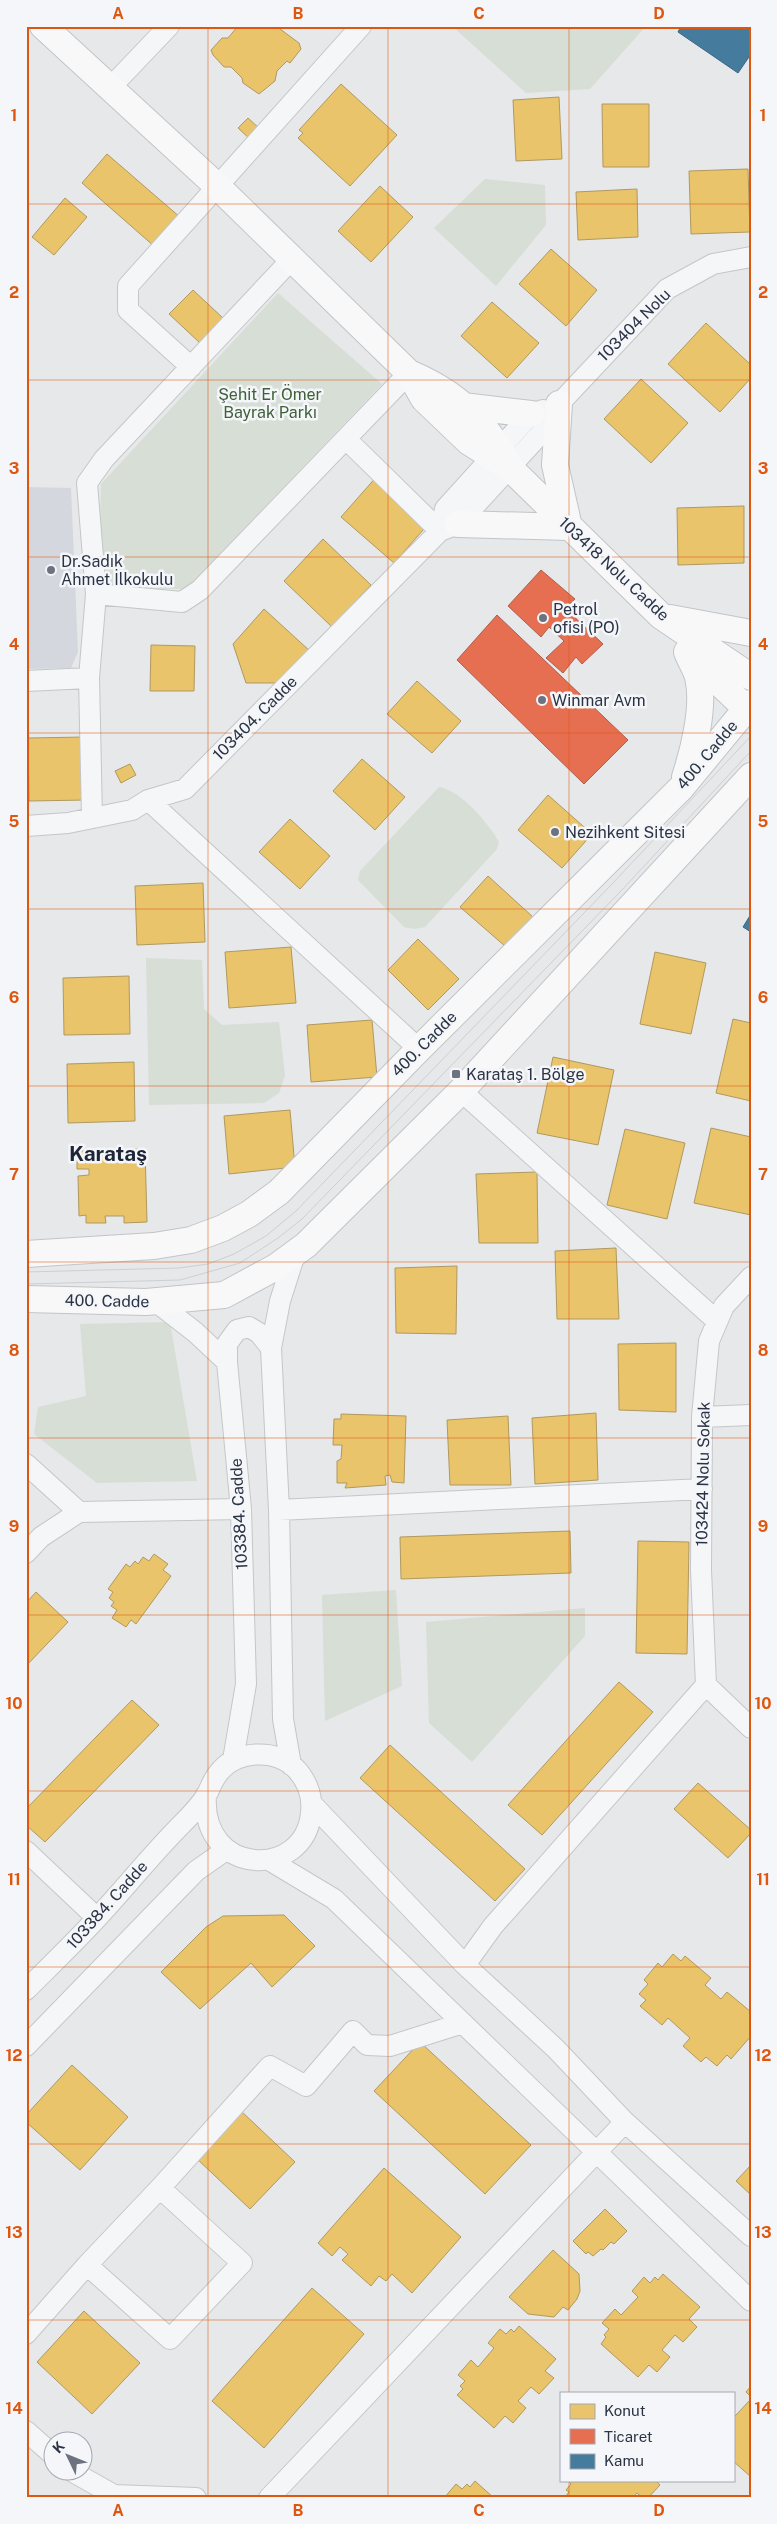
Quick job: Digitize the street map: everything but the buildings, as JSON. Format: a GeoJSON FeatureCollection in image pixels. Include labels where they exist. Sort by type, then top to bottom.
{"type":"FeatureCollection","features":[{"type":"Feature","properties":{"kind":"main road"},"geometry":{"type":"LineString","coordinates":[[43,26],[108,89],[217,186],[409,373]]}},
{"type":"Feature","properties":{"kind":"main road","name":"103418 Nolu Cadde"},"geometry":{"type":"LineString","coordinates":[[409,373],[434,384],[486,426],[501,458]]}},
{"type":"Feature","properties":{"kind":"main road","name":"103418 Nolu Cadde"},"geometry":{"type":"LineString","coordinates":[[409,373],[424,398],[469,442],[501,458],[661,616],[751,677]]}},
{"type":"Feature","properties":{"kind":"main road"},"geometry":{"type":"LineString","coordinates":[[449,528],[569,527],[555,465],[559,404]]}},
{"type":"Feature","properties":{"kind":"main road"},"geometry":{"type":"LineString","coordinates":[[463,406],[532,414]]}},
{"type":"Feature","properties":{"kind":"main road"},"geometry":{"type":"LineString","coordinates":[[661,616],[751,633]]}},
{"type":"Feature","properties":{"kind":"main road"},"geometry":{"type":"LineString","coordinates":[[661,616],[687,652],[749,708]]}},
{"type":"Feature","properties":{"kind":"main road"},"geometry":{"type":"LineString","coordinates":[[681,788],[695,740],[698,714],[698,678],[687,652]]}},
{"type":"Feature","properties":{"kind":"main road","name":"400. Cadde"},"geometry":{"type":"LineString","coordinates":[[26,1254],[154,1246],[191,1240],[249,1214],[280,1192],[419,1049],[681,788],[749,708]]}},
{"type":"Feature","properties":{"kind":"main road","name":"400. Cadde"},"geometry":{"type":"LineString","coordinates":[[26,1300],[155,1302],[224,1295],[276,1268],[306,1245],[461,1091],[718,809],[751,776]]}},
{"type":"Feature","properties":{"kind":"main road"},"geometry":{"type":"LineString","coordinates":[[718,809],[751,801]]}},
{"type":"Feature","properties":{"kind":"street"},"geometry":{"type":"LineString","coordinates":[[108,89],[169,26]]}},
{"type":"Feature","properties":{"kind":"street"},"geometry":{"type":"LineString","coordinates":[[190,367],[128,310],[128,286],[361,26]]}},
{"type":"Feature","properties":{"kind":"street","name":"103404 Nolu"},"geometry":{"type":"LineString","coordinates":[[559,404],[667,289],[713,264],[751,257]]}},
{"type":"Feature","properties":{"kind":"street"},"geometry":{"type":"LineString","coordinates":[[92,818],[89,678],[96,594],[87,483],[104,459],[292,259]]}},
{"type":"Feature","properties":{"kind":"street"},"geometry":{"type":"LineString","coordinates":[[96,594],[182,602],[200,590],[409,373]]}},
{"type":"Feature","properties":{"kind":"street","name":"103404. Cadde"},"geometry":{"type":"LineString","coordinates":[[26,826],[92,818],[132,810],[148,800],[185,789],[449,528],[532,414],[559,404]]}},
{"type":"Feature","properties":{"kind":"street","name":"103404. Cadde"},"geometry":{"type":"LineString","coordinates":[[501,458],[543,431],[559,404]]}},
{"type":"Feature","properties":{"kind":"street"},"geometry":{"type":"LineString","coordinates":[[346,439],[449,528]]}},
{"type":"Feature","properties":{"kind":"street"},"geometry":{"type":"LineString","coordinates":[[26,681],[89,678]]}},
{"type":"Feature","properties":{"kind":"street"},"geometry":{"type":"LineString","coordinates":[[148,800],[419,1049]]}},
{"type":"Feature","properties":{"kind":"street"},"geometry":{"type":"LineString","coordinates":[[461,1091],[718,1321]]}},
{"type":"Feature","properties":{"kind":"street"},"geometry":{"type":"LineString","coordinates":[[291,1765],[283,1719],[279,1510],[271,1348],[280,1301],[294,1254]]}},
{"type":"Feature","properties":{"kind":"street","name":"103424 Nolu Sokak"},"geometry":{"type":"LineString","coordinates":[[706,1685],[702,1570],[702,1417],[709,1341],[724,1306],[751,1277]]}},
{"type":"Feature","properties":{"kind":"street"},"geometry":{"type":"LineString","coordinates":[[155,1302],[195,1332],[228,1362]]}},
{"type":"Feature","properties":{"kind":"street","name":"103384. Cadde"},"geometry":{"type":"LineString","coordinates":[[234,1760],[246,1684],[241,1509],[227,1344],[236,1330],[249,1327],[259,1333],[271,1348]]}},
{"type":"Feature","properties":{"kind":"street"},"geometry":{"type":"LineString","coordinates":[[702,1417],[751,1415]]}},
{"type":"Feature","properties":{"kind":"street"},"geometry":{"type":"LineString","coordinates":[[26,1464],[79,1512]]}},
{"type":"Feature","properties":{"kind":"street"},"geometry":{"type":"LineString","coordinates":[[279,1510],[702,1489]]}},
{"type":"Feature","properties":{"kind":"street"},"geometry":{"type":"LineString","coordinates":[[26,1553],[41,1537],[79,1512],[241,1509]]}},
{"type":"Feature","properties":{"kind":"street"},"geometry":{"type":"LineString","coordinates":[[465,1965],[493,1926],[706,1685],[751,1728]]}},
{"type":"Feature","properties":{"kind":"street"},"geometry":{"type":"LineString","coordinates":[[263,1754],[278,1758],[291,1765],[302,1776],[309,1789],[312,1804],[311,1819],[305,1834],[296,1845],[284,1854],[269,1860],[254,1861],[239,1857],[226,1850],[215,1839],[208,1826],[205,1811],[206,1796],[212,1781],[221,1769],[234,1760],[248,1755],[263,1754]]}},
{"type":"Feature","properties":{"kind":"street","name":"103384. Cadde"},"geometry":{"type":"LineString","coordinates":[[26,1990],[97,1918],[206,1796]]}},
{"type":"Feature","properties":{"kind":"street"},"geometry":{"type":"LineString","coordinates":[[312,1804],[465,1965],[556,2049],[625,2122],[751,2236]]}},
{"type":"Feature","properties":{"kind":"street"},"geometry":{"type":"LineString","coordinates":[[26,2046],[196,1871],[226,1850]]}},
{"type":"Feature","properties":{"kind":"street"},"geometry":{"type":"LineString","coordinates":[[26,1851],[97,1918]]}},
{"type":"Feature","properties":{"kind":"street"},"geometry":{"type":"LineString","coordinates":[[269,1860],[334,1900],[751,2301]]}},
{"type":"Feature","properties":{"kind":"street"},"geometry":{"type":"LineString","coordinates":[[26,2334],[270,2066],[306,2086],[354,2032],[367,2045],[390,2046],[463,2023]]}},
{"type":"Feature","properties":{"kind":"street"},"geometry":{"type":"LineString","coordinates":[[269,2498],[625,2122]]}},
{"type":"Feature","properties":{"kind":"street"},"geometry":{"type":"LineString","coordinates":[[87,2265],[170,2339],[242,2263],[160,2188]]}},
{"type":"Feature","properties":{"kind":"street"},"geometry":{"type":"LineString","coordinates":[[26,2431],[42,2445]]}},
{"type":"Feature","properties":{"kind":"street"},"geometry":{"type":"LineString","coordinates":[[89,2482],[112,2496],[196,2498]]}},
{"type":"Feature","properties":{"kind":"shaded area","name":"Dr.Sadık Ahmet İlkokulu"},"geometry":{"type":"Polygon","coordinates":[[[26,487],[71,488],[78,652],[71,668],[26,669],[26,487]]]}},
{"type":"Feature","properties":{"kind":"green space"},"geometry":{"type":"Polygon","coordinates":[[[452,26],[646,26],[590,89],[526,93],[452,26]]]}},
{"type":"Feature","properties":{"kind":"green space"},"geometry":{"type":"Polygon","coordinates":[[[485,179],[545,185],[546,225],[496,286],[434,228],[485,179]]]}},
{"type":"Feature","properties":{"kind":"green space","name":"Şehit Er Ömer Bayrak Parkı"},"geometry":{"type":"Polygon","coordinates":[[[278,293],[382,384],[186,589],[134,589],[103,582],[99,568],[101,484],[278,293]]]}},
{"type":"Feature","properties":{"kind":"green space"},"geometry":{"type":"Polygon","coordinates":[[[439,787],[448,790],[465,801],[481,817],[499,842],[497,849],[425,927],[414,929],[404,927],[358,880],[360,871],[439,787]]]}},
{"type":"Feature","properties":{"kind":"green space"},"geometry":{"type":"Polygon","coordinates":[[[146,958],[202,960],[204,1009],[222,1025],[279,1022],[285,1075],[279,1093],[264,1103],[149,1105],[146,958]]]}},
{"type":"Feature","properties":{"kind":"green space"},"geometry":{"type":"Polygon","coordinates":[[[170,1322],[197,1481],[97,1483],[34,1434],[38,1407],[86,1396],[80,1324],[170,1322]]]}},
{"type":"Feature","properties":{"kind":"green space"},"geometry":{"type":"Polygon","coordinates":[[[396,1590],[402,1686],[325,1721],[322,1595],[396,1590]]]}},
{"type":"Feature","properties":{"kind":"green space"},"geometry":{"type":"Polygon","coordinates":[[[585,1608],[585,1636],[472,1762],[429,1723],[426,1622],[585,1608]]]}},
{"type":"Feature","properties":{"kind":"tram line"},"geometry":{"type":"LineString","coordinates":[[26,1272],[179,1268],[208,1264],[234,1254],[266,1236],[296,1211],[612,884],[751,736]]}},
{"type":"Feature","properties":{"kind":"tram line"},"geometry":{"type":"LineString","coordinates":[[26,1284],[180,1280],[240,1263],[278,1238],[302,1219],[620,892],[751,751]]}},
{"type":"Feature","properties":{"kind":"place","name":"Dr.Sadık Ahmet İlkokulu"},"geometry":{"type":"Point","coordinates":[51,570]}},
{"type":"Feature","properties":{"kind":"place","name":"Petrol ofisi (PO)"},"geometry":{"type":"Point","coordinates":[543,618]}},
{"type":"Feature","properties":{"kind":"place","name":"Winmar Avm"},"geometry":{"type":"Point","coordinates":[542,700]}},
{"type":"Feature","properties":{"kind":"place","name":"Nezihkent Sitesi"},"geometry":{"type":"Point","coordinates":[555,832]}},
{"type":"Feature","properties":{"kind":"place","name":"Karataş 1. Bölge"},"geometry":{"type":"Point","coordinates":[456,1074]}},
{"type":"Feature","properties":{"kind":"district","name":"Karataş"},"geometry":{"type":"Point","coordinates":[108,1153]}}]}
